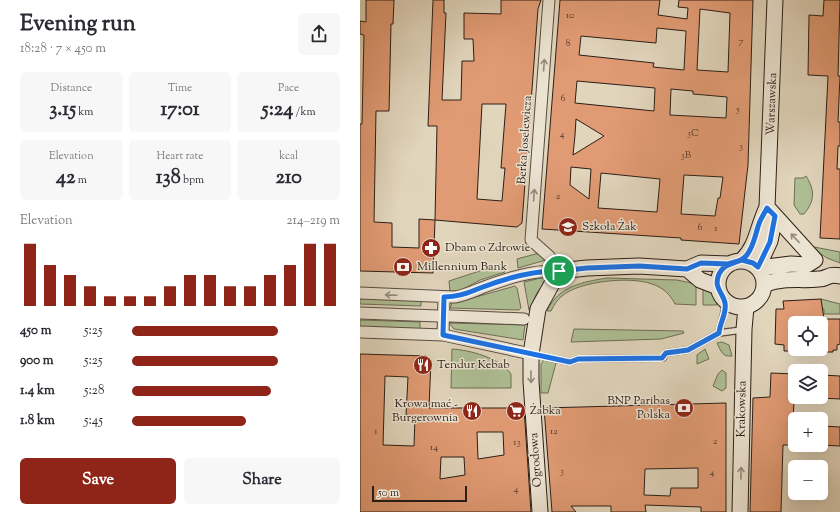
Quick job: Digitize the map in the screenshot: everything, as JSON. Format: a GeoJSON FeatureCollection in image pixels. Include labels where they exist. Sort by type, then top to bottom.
{"type":"FeatureCollection","features":[{"type":"Feature","properties":{"kind":"street","name":"Berka Joselewicza"},"geometry":{"type":"LineString","coordinates":[[549,0],[531,240],[549,256],[559,271]]}},
{"type":"Feature","properties":{"kind":"street","name":"Warszawska"},"geometry":{"type":"LineString","coordinates":[[758,268],[770,242],[775,0]]}},
{"type":"Feature","properties":{"kind":"street"},"geometry":{"type":"LineString","coordinates":[[765,284],[791,278],[821,280],[835,275],[825,264],[815,260],[771,212]]}},
{"type":"Feature","properties":{"kind":"street","name":"Warszawska"},"geometry":{"type":"LineString","coordinates":[[735,262],[752,247],[760,221],[771,212]]}},
{"type":"Feature","properties":{"kind":"street"},"geometry":{"type":"LineString","coordinates":[[758,268],[791,264],[807,265],[815,260]]}},
{"type":"Feature","properties":{"kind":"street"},"geometry":{"type":"LineString","coordinates":[[360,293],[444,297],[465,295],[482,287],[534,271],[639,266],[687,269],[701,263],[735,262],[753,263],[763,275],[765,284],[760,298],[746,307],[739,307],[725,301],[718,287],[719,274],[735,262]]}},
{"type":"Feature","properties":{"kind":"street"},"geometry":{"type":"LineString","coordinates":[[687,269],[700,280],[718,287]]}},
{"type":"Feature","properties":{"kind":"street","name":"Ogrodowa"},"geometry":{"type":"LineString","coordinates":[[540,512],[531,381],[531,354],[538,310],[559,271]]}},
{"type":"Feature","properties":{"kind":"street"},"geometry":{"type":"LineString","coordinates":[[443,335],[444,297]]}},
{"type":"Feature","properties":{"kind":"street","name":"Krakowska"},"geometry":{"type":"LineString","coordinates":[[740,512],[744,329],[746,307]]}},
{"type":"Feature","properties":{"kind":"street"},"geometry":{"type":"LineString","coordinates":[[360,313],[438,316]]}},
{"type":"Feature","properties":{"kind":"street"},"geometry":{"type":"LineString","coordinates":[[450,316],[524,319]]}},
{"type":"Feature","properties":{"kind":"street"},"geometry":{"type":"LineString","coordinates":[[360,332],[443,335],[531,354]]}},
{"type":"Feature","properties":{"kind":"lane"},"geometry":{"type":"LineString","coordinates":[[719,333],[720,323],[726,310],[725,301]]}},
{"type":"Feature","properties":{"kind":"lane"},"geometry":{"type":"LineString","coordinates":[[531,354],[570,362],[578,359],[662,358],[666,353],[688,350],[719,333],[744,329]]}},
{"type":"Feature","properties":{"kind":"green space"},"geometry":{"type":"Polygon","coordinates":[[[806,176],[811,186],[812,200],[804,214],[800,214],[794,205],[795,178],[803,178],[806,176]]]}},
{"type":"Feature","properties":{"kind":"green space"},"geometry":{"type":"Polygon","coordinates":[[[809,246],[840,252],[840,263],[827,258],[809,246]]]}},
{"type":"Feature","properties":{"kind":"green space"},"geometry":{"type":"Polygon","coordinates":[[[539,253],[546,260],[518,268],[517,259],[539,253]]]}},
{"type":"Feature","properties":{"kind":"green space"},"geometry":{"type":"Polygon","coordinates":[[[501,264],[505,272],[480,280],[456,293],[450,291],[449,281],[501,264]]]}},
{"type":"Feature","properties":{"kind":"green space"},"geometry":{"type":"Polygon","coordinates":[[[549,276],[537,293],[529,310],[524,282],[549,276]]]}},
{"type":"Feature","properties":{"kind":"green space"},"geometry":{"type":"Polygon","coordinates":[[[607,278],[677,280],[696,284],[696,305],[675,304],[665,291],[652,284],[631,280],[619,280],[592,284],[570,291],[559,299],[551,311],[547,311],[552,303],[564,291],[589,281],[607,278]]]}},
{"type":"Feature","properties":{"kind":"green space"},"geometry":{"type":"Polygon","coordinates":[[[515,286],[517,288],[521,308],[519,310],[450,308],[453,301],[469,299],[515,286]]]}},
{"type":"Feature","properties":{"kind":"green space"},"geometry":{"type":"Polygon","coordinates":[[[703,286],[714,295],[717,305],[703,305],[703,286]]]}},
{"type":"Feature","properties":{"kind":"green space"},"geometry":{"type":"Polygon","coordinates":[[[360,297],[421,299],[421,306],[360,304],[360,297]]]}},
{"type":"Feature","properties":{"kind":"green space"},"geometry":{"type":"Polygon","coordinates":[[[821,299],[840,304],[840,314],[824,314],[824,309],[821,309],[821,299]]]}},
{"type":"Feature","properties":{"kind":"green space"},"geometry":{"type":"Polygon","coordinates":[[[360,320],[420,322],[420,330],[360,328],[360,320]]]}},
{"type":"Feature","properties":{"kind":"green space"},"geometry":{"type":"Polygon","coordinates":[[[449,323],[525,325],[523,340],[454,329],[449,323]]]}},
{"type":"Feature","properties":{"kind":"green space"},"geometry":{"type":"Polygon","coordinates":[[[574,329],[683,331],[684,333],[661,339],[571,342],[574,329]]]}},
{"type":"Feature","properties":{"kind":"green space"},"geometry":{"type":"Polygon","coordinates":[[[722,342],[729,345],[732,356],[726,356],[722,353],[717,343],[722,342]]]}},
{"type":"Feature","properties":{"kind":"green space"},"geometry":{"type":"Polygon","coordinates":[[[452,349],[476,353],[500,363],[511,374],[511,388],[451,388],[452,349]]]}},
{"type":"Feature","properties":{"kind":"green space"},"geometry":{"type":"Polygon","coordinates":[[[705,349],[709,359],[697,364],[697,355],[705,349]]]}},
{"type":"Feature","properties":{"kind":"green space"},"geometry":{"type":"Polygon","coordinates":[[[544,360],[556,363],[548,393],[541,393],[541,364],[544,360]]]}},
{"type":"Feature","properties":{"kind":"green space"},"geometry":{"type":"Polygon","coordinates":[[[722,370],[726,373],[726,388],[722,391],[713,386],[718,374],[722,370]]]}},
{"type":"Feature","properties":{"kind":"building"},"geometry":{"type":"Polygon","coordinates":[[[366,0],[394,0],[393,24],[391,24],[389,111],[376,111],[374,222],[392,223],[392,247],[419,248],[419,219],[435,220],[433,273],[360,271],[360,124],[362,124],[364,35],[360,34],[360,21],[366,22],[366,0]]]}},
{"type":"Feature","properties":{"kind":"building"},"geometry":{"type":"Polygon","coordinates":[[[433,0],[444,0],[444,13],[446,13],[442,100],[461,100],[462,61],[474,61],[473,39],[464,39],[464,13],[501,14],[501,0],[541,0],[538,9],[522,223],[517,227],[435,220],[437,126],[428,126],[433,0]],[[482,104],[477,199],[502,201],[505,168],[501,168],[506,104],[482,104]]]}},
{"type":"Feature","properties":{"kind":"building"},"geometry":{"type":"Polygon","coordinates":[[[560,0],[660,0],[658,15],[687,19],[688,8],[678,7],[679,0],[753,0],[748,165],[739,244],[681,240],[681,238],[542,229],[560,0]],[[700,9],[697,70],[728,72],[730,13],[700,9]],[[657,28],[656,43],[581,36],[579,55],[654,63],[653,67],[684,70],[686,31],[657,28]],[[577,81],[575,103],[654,111],[655,88],[577,81]],[[671,89],[670,115],[726,118],[727,97],[693,94],[693,91],[671,89]],[[576,119],[573,155],[604,136],[576,119]],[[571,167],[570,185],[589,199],[591,169],[571,167]],[[601,173],[598,208],[657,212],[660,179],[601,173]],[[684,175],[681,214],[715,216],[718,198],[720,198],[723,177],[684,175]]]}},
{"type":"Feature","properties":{"kind":"building"},"geometry":{"type":"Polygon","coordinates":[[[824,0],[840,0],[838,76],[840,76],[838,122],[840,122],[840,146],[838,146],[837,169],[840,169],[840,239],[820,238],[828,76],[808,75],[809,15],[823,16],[824,0]]]}},
{"type":"Feature","properties":{"kind":"building"},"geometry":{"type":"Polygon","coordinates":[[[821,299],[824,316],[788,316],[788,351],[784,351],[784,345],[775,344],[776,309],[784,309],[783,301],[821,299]]]}},
{"type":"Feature","properties":{"kind":"building"},"geometry":{"type":"Polygon","coordinates":[[[828,319],[840,319],[840,344],[837,345],[837,350],[833,350],[833,352],[828,352],[828,319]]]}},
{"type":"Feature","properties":{"kind":"building"},"geometry":{"type":"Polygon","coordinates":[[[360,354],[426,356],[431,360],[429,408],[524,408],[531,512],[360,512],[360,354]],[[385,376],[383,445],[414,446],[415,416],[406,415],[408,377],[385,376]],[[477,432],[478,459],[504,455],[503,432],[477,432]],[[441,457],[440,479],[465,475],[464,457],[441,457]]]}},
{"type":"Feature","properties":{"kind":"building"},"geometry":{"type":"Polygon","coordinates":[[[771,373],[788,374],[788,404],[794,404],[794,412],[788,412],[788,445],[783,445],[781,512],[750,512],[753,398],[770,397],[771,373]]]}},
{"type":"Feature","properties":{"kind":"building"},"geometry":{"type":"Polygon","coordinates":[[[828,375],[840,376],[840,399],[828,398],[828,375]]]}},
{"type":"Feature","properties":{"kind":"building"},"geometry":{"type":"Polygon","coordinates":[[[726,403],[726,512],[701,512],[701,507],[645,505],[646,512],[611,512],[611,506],[571,506],[576,512],[552,512],[544,408],[726,403]],[[698,468],[645,469],[644,495],[670,496],[671,488],[698,488],[698,468]]]}},
{"type":"Feature","properties":{"kind":"building"},"geometry":{"type":"Polygon","coordinates":[[[828,426],[840,427],[840,446],[828,445],[828,426]]]}},
{"type":"Feature","properties":{"kind":"place","name":"Szkoła Żak"},"geometry":{"type":"Point","coordinates":[568,227]}},
{"type":"Feature","properties":{"kind":"place","name":"Dbam o Zdrowie"},"geometry":{"type":"Point","coordinates":[431,248]}},
{"type":"Feature","properties":{"kind":"place","name":"Millennium Bank"},"geometry":{"type":"Point","coordinates":[403,267]}},
{"type":"Feature","properties":{"kind":"place","name":"Tendur Kebab"},"geometry":{"type":"Point","coordinates":[423,365]}},
{"type":"Feature","properties":{"kind":"place","name":"BNP Paribas Polska"},"geometry":{"type":"Point","coordinates":[684,408]}},
{"type":"Feature","properties":{"kind":"place","name":"Krowa mać - Burgerownia"},"geometry":{"type":"Point","coordinates":[472,411]}},
{"type":"Feature","properties":{"kind":"place","name":"Żabka"},"geometry":{"type":"Point","coordinates":[516,411]}},
{"type":"Feature","properties":{"kind":"route"},"geometry":{"type":"LineString","coordinates":[[559,271],[534,271],[482,287],[465,295],[444,297],[443,335],[570,362],[578,359],[662,358],[666,353],[688,350],[719,333],[720,323],[726,310],[725,301],[720,295],[718,287],[719,274],[728,264],[734,261],[742,260],[747,255],[755,240],[760,221],[767,208],[775,216],[770,242],[758,267],[753,263],[742,260],[734,261],[728,264],[701,263],[687,269],[639,266],[587,268],[559,271]]}}]}
